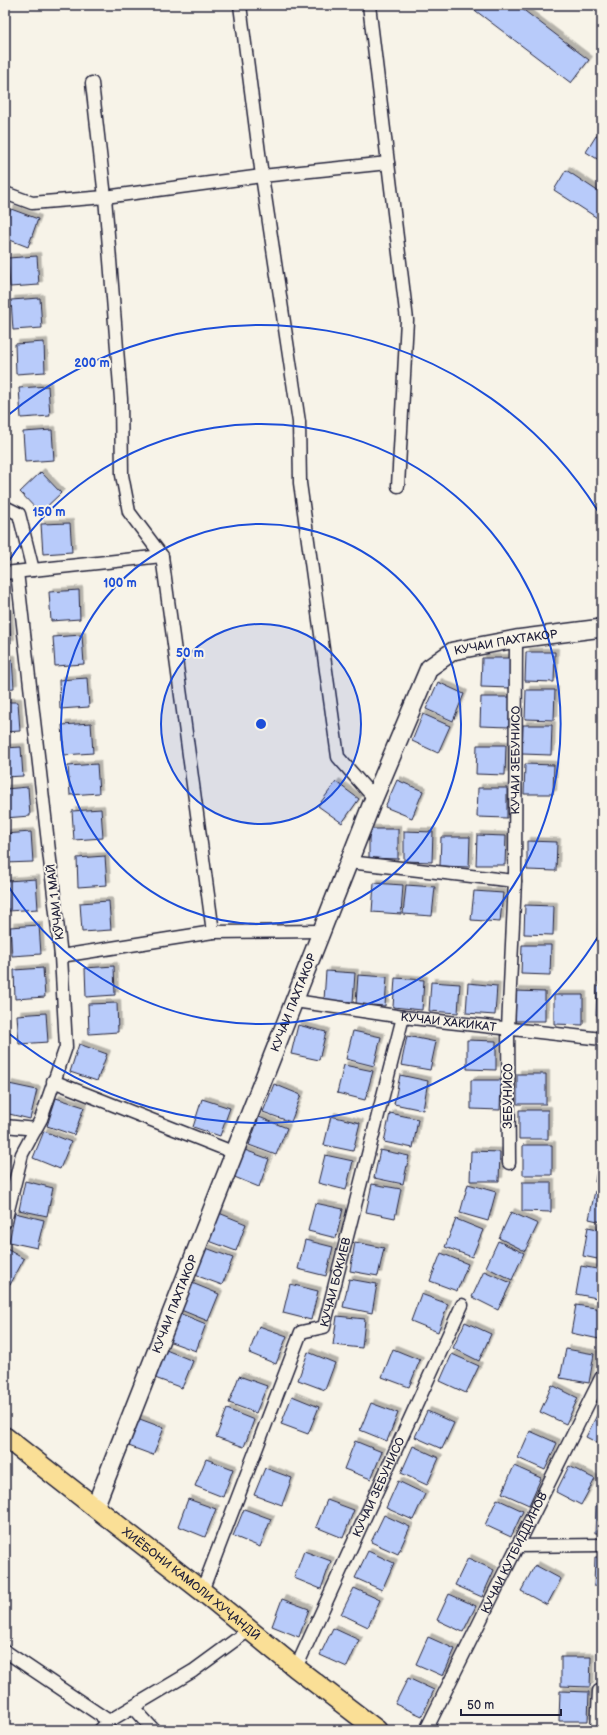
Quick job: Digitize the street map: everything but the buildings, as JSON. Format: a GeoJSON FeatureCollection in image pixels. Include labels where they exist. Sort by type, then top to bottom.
{"type":"FeatureCollection","features":[{"type":"Feature","properties":{"kind":"main road","name":"КУЧАИ ПАХТАКОР"},"geometry":{"type":"LineString","coordinates":[[95,1506],[323,931],[374,798],[429,668],[453,651],[516,639],[602,628]]}},
{"type":"Feature","properties":{"kind":"main road","name":"ХИЁБОНИ КАМОЛИ ХУҶАНДӢ"},"geometry":{"type":"LineString","coordinates":[[5,1437],[95,1506],[296,1668],[377,1730]]}},
{"type":"Feature","properties":{"kind":"street"},"geometry":{"type":"LineString","coordinates":[[240,5],[262,176],[299,422],[300,483],[338,757],[374,798]]}},
{"type":"Feature","properties":{"kind":"street"},"geometry":{"type":"LineString","coordinates":[[369,5],[407,320],[398,486]]}},
{"type":"Feature","properties":{"kind":"street"},"geometry":{"type":"LineString","coordinates":[[92,83],[105,197],[121,399],[122,475],[129,512],[162,556],[213,932]]}},
{"type":"Feature","properties":{"kind":"street"},"geometry":{"type":"LineString","coordinates":[[5,193],[32,203],[105,197],[262,176],[388,163]]}},
{"type":"Feature","properties":{"kind":"street"},"geometry":{"type":"LineString","coordinates":[[5,507],[19,514],[33,570]]}},
{"type":"Feature","properties":{"kind":"street"},"geometry":{"type":"LineString","coordinates":[[11,573],[162,556]]}},
{"type":"Feature","properties":{"kind":"street","name":"КӮЧАИ 1 МАЙ"},"geometry":{"type":"LineString","coordinates":[[5,1222],[22,1154],[41,1119],[66,1047],[61,956],[11,573]]}},
{"type":"Feature","properties":{"kind":"street","name":"КУЧАИ ЗЕБУНИСО"},"geometry":{"type":"LineString","coordinates":[[508,1028],[515,880],[516,639]]}},
{"type":"Feature","properties":{"kind":"street"},"geometry":{"type":"LineString","coordinates":[[350,862],[515,880]]}},
{"type":"Feature","properties":{"kind":"street"},"geometry":{"type":"LineString","coordinates":[[61,956],[213,932],[323,931]]}},
{"type":"Feature","properties":{"kind":"street","name":"КУЧАИ ХАКИКАТ"},"geometry":{"type":"LineString","coordinates":[[295,1001],[403,1017],[602,1039]]}},
{"type":"Feature","properties":{"kind":"street","name":"КУЧАИ БОКИЕВ"},"geometry":{"type":"LineString","coordinates":[[202,1591],[301,1332],[324,1327],[403,1017]]}},
{"type":"Feature","properties":{"kind":"street","name":"ЗЕБУНИСО"},"geometry":{"type":"LineString","coordinates":[[508,1028],[509,1164]]}},
{"type":"Feature","properties":{"kind":"street"},"geometry":{"type":"LineString","coordinates":[[53,1081],[235,1153]]}},
{"type":"Feature","properties":{"kind":"street"},"geometry":{"type":"LineString","coordinates":[[5,1126],[36,1129]]}},
{"type":"Feature","properties":{"kind":"street","name":"КУЧАИ ЗЕБУНИСО"},"geometry":{"type":"LineString","coordinates":[[296,1668],[462,1305]]}},
{"type":"Feature","properties":{"kind":"street","name":"КУЧАИ КУТБИДДИНОВ"},"geometry":{"type":"LineString","coordinates":[[426,1730],[517,1546],[598,1390],[602,1376]]}},
{"type":"Feature","properties":{"kind":"street"},"geometry":{"type":"LineString","coordinates":[[517,1546],[602,1545]]}},
{"type":"Feature","properties":{"kind":"street"},"geometry":{"type":"LineString","coordinates":[[100,1730],[109,1721],[193,1671],[249,1630]]}},
{"type":"Feature","properties":{"kind":"street"},"geometry":{"type":"LineString","coordinates":[[5,1652],[109,1721]]}},
{"type":"Feature","properties":{"kind":"street"},"geometry":{"type":"LineString","coordinates":[[597,1730],[599,1691]]}},
{"type":"Feature","properties":{"kind":"street"},"geometry":{"type":"LineString","coordinates":[[133,1707],[154,1730]]}}]}
